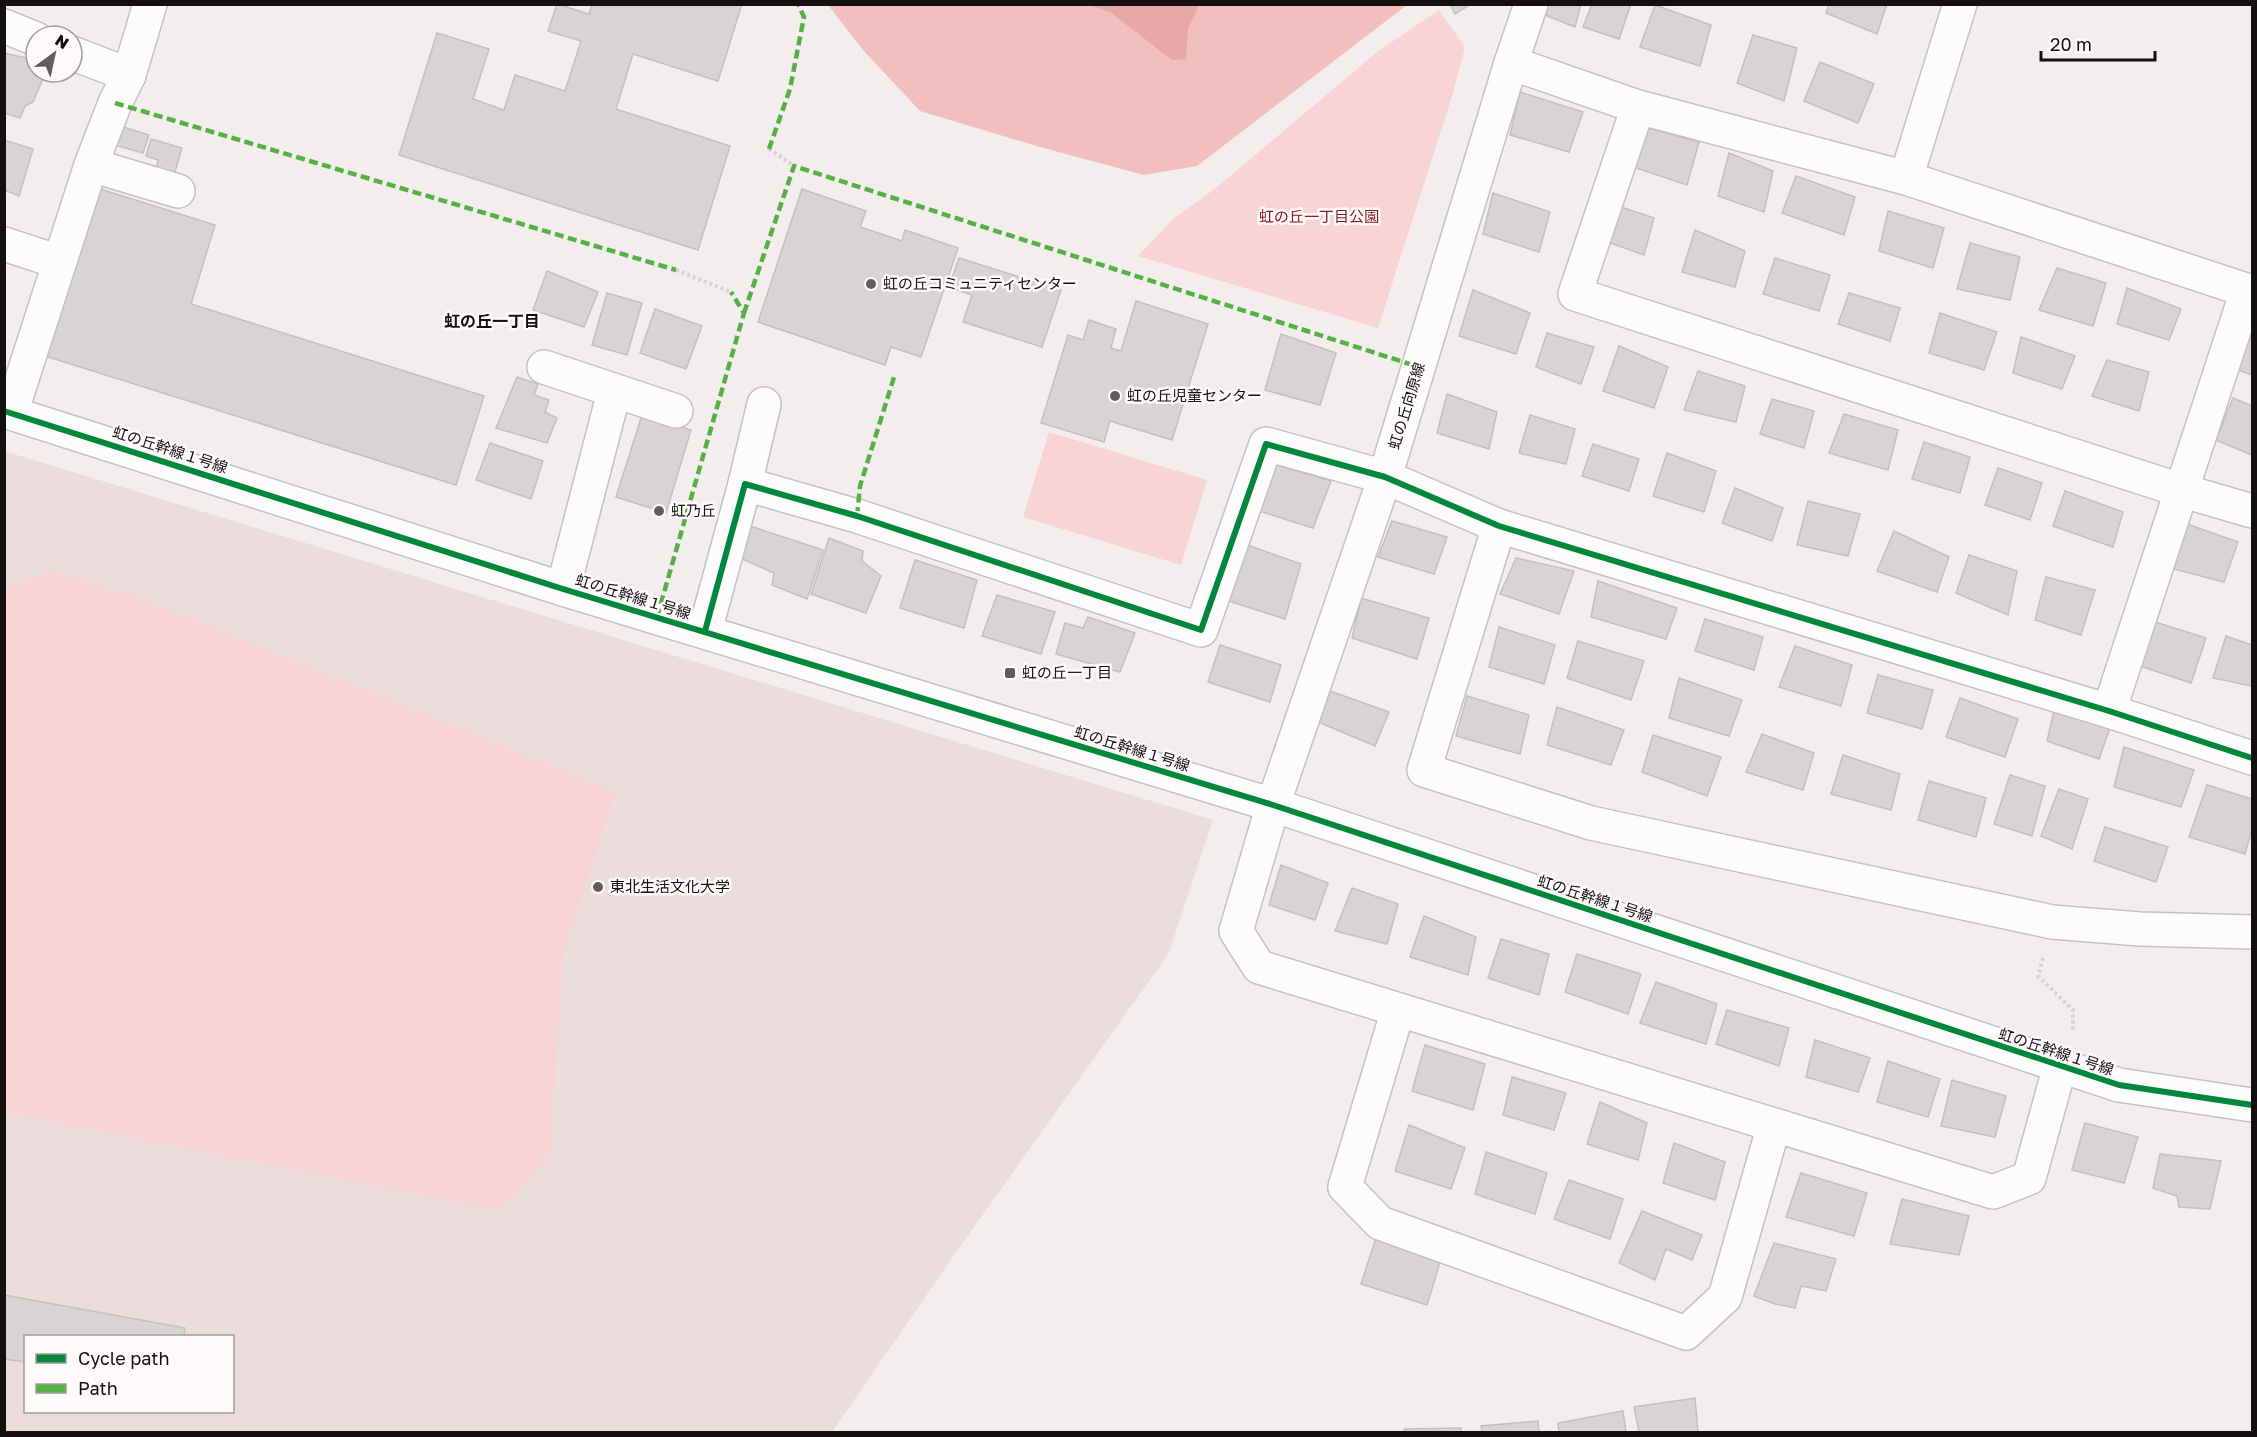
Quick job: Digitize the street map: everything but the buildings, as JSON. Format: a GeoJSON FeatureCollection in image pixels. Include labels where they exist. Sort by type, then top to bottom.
{"type":"FeatureCollection","features":[{"type":"Feature","properties":{"kind":"street"},"geometry":{"type":"LineString","coordinates":[[8,412],[91,165],[115,103],[129,75],[150,4]]}},
{"type":"Feature","properties":{"kind":"street","name":"虹の丘向原線"},"geometry":{"type":"LineString","coordinates":[[1531,4],[1385,477],[1273,805],[1236,931],[1259,967],[1993,1192],[2029,1178],[2067,1068]]}},
{"type":"Feature","properties":{"kind":"street"},"geometry":{"type":"LineString","coordinates":[[1906,178],[1960,4]]}},
{"type":"Feature","properties":{"kind":"street"},"geometry":{"type":"LineString","coordinates":[[4,26],[24,34]]}},
{"type":"Feature","properties":{"kind":"street"},"geometry":{"type":"LineString","coordinates":[[84,58],[129,75]]}},
{"type":"Feature","properties":{"kind":"street"},"geometry":{"type":"LineString","coordinates":[[1511,63],[1638,106],[1906,178],[2250,292],[2180,490],[2109,711]]}},
{"type":"Feature","properties":{"kind":"street"},"geometry":{"type":"LineString","coordinates":[[1638,106],[1575,294],[2180,490],[2253,511]]}},
{"type":"Feature","properties":{"kind":"street"},"geometry":{"type":"LineString","coordinates":[[91,165],[178,191]]}},
{"type":"Feature","properties":{"kind":"street"},"geometry":{"type":"LineString","coordinates":[[4,244],[59,262]]}},
{"type":"Feature","properties":{"kind":"street"},"geometry":{"type":"LineString","coordinates":[[544,367],[676,411]]}},
{"type":"Feature","properties":{"kind":"street"},"geometry":{"type":"LineString","coordinates":[[563,589],[614,392]]}},
{"type":"Feature","properties":{"kind":"street"},"geometry":{"type":"LineString","coordinates":[[705,630],[745,484],[764,404]]}},
{"type":"Feature","properties":{"kind":"street","name":"虹の丘幹線１号線"},"geometry":{"type":"LineString","coordinates":[[8,412],[563,589],[705,630],[1273,805],[2119,1085],[2253,1105]]}},
{"type":"Feature","properties":{"kind":"street"},"geometry":{"type":"LineString","coordinates":[[745,484],[857,516],[1200,630],[1266,444],[1385,477],[1499,526],[2109,711],[2253,758]]}},
{"type":"Feature","properties":{"kind":"street"},"geometry":{"type":"LineString","coordinates":[[1499,526],[1424,770],[1591,823],[2052,922],[2140,929],[2253,932]]}},
{"type":"Feature","properties":{"kind":"street"},"geometry":{"type":"LineString","coordinates":[[1398,1010],[1346,1187],[1380,1223],[1686,1333],[1725,1298],[1774,1125]]}},
{"type":"Feature","properties":{"kind":"path"},"geometry":{"type":"LineString","coordinates":[[770,149],[794,166]]}},
{"type":"Feature","properties":{"kind":"path"},"geometry":{"type":"LineString","coordinates":[[676,270],[730,292]]}},
{"type":"Feature","properties":{"kind":"path"},"geometry":{"type":"LineString","coordinates":[[2052,922],[2038,976],[2073,1010],[2067,1068]]}},
{"type":"Feature","properties":{"kind":"shaded area"},"geometry":{"type":"Polygon","coordinates":[[[828,5],[1407,5],[1197,166],[1144,175],[920,111],[863,50],[828,5]]]}},
{"type":"Feature","properties":{"kind":"shaded area"},"geometry":{"type":"Polygon","coordinates":[[[1088,5],[1199,5],[1188,29],[1186,59],[1172,60],[1110,12],[1088,5]]]}},
{"type":"Feature","properties":{"kind":"shaded area","name":"東北生活文化大学"},"geometry":{"type":"Polygon","coordinates":[[[4,451],[1213,820],[1169,953],[964,1241],[832,1432],[5,1432],[4,451]]]}},
{"type":"Feature","properties":{"kind":"green space","name":"虹の丘一丁目公園"},"geometry":{"type":"Polygon","coordinates":[[[1439,10],[1465,47],[1453,93],[1378,328],[1138,256],[1172,220],[1216,188],[1377,52],[1439,10]]]}},
{"type":"Feature","properties":{"kind":"green space"},"geometry":{"type":"Polygon","coordinates":[[[1049,432],[1207,480],[1181,565],[1023,517],[1049,432]]]}},
{"type":"Feature","properties":{"kind":"green space"},"geometry":{"type":"Polygon","coordinates":[[[52,570],[142,599],[616,792],[563,955],[551,1153],[500,1211],[5,1112],[5,590],[52,570]]]}},
{"type":"Feature","properties":{"kind":"marked path"},"geometry":{"type":"LineString","coordinates":[[769,149],[790,89],[804,17],[798,4]]}},
{"type":"Feature","properties":{"kind":"marked path"},"geometry":{"type":"LineString","coordinates":[[115,103],[676,270]]}},
{"type":"Feature","properties":{"kind":"marked path"},"geometry":{"type":"LineString","coordinates":[[744,313],[794,166],[1419,367]]}},
{"type":"Feature","properties":{"kind":"marked path"},"geometry":{"type":"LineString","coordinates":[[657,617],[744,313],[731,292]]}},
{"type":"Feature","properties":{"kind":"marked path"},"geometry":{"type":"LineString","coordinates":[[857,516],[860,486],[895,374]]}},
{"type":"Feature","properties":{"kind":"cycle path"},"geometry":{"type":"LineString","coordinates":[[4,411],[563,589],[1273,805],[2119,1085],[2252,1105]]}},
{"type":"Feature","properties":{"kind":"cycle path"},"geometry":{"type":"LineString","coordinates":[[705,631],[745,484],[857,516],[1201,630],[1266,444],[1385,477],[1499,526],[2109,711],[2252,758]]}},
{"type":"Feature","properties":{"kind":"place","name":"虹の丘コミュニティセンター"},"geometry":{"type":"Point","coordinates":[871,284]}},
{"type":"Feature","properties":{"kind":"place","name":"虹の丘児童センター"},"geometry":{"type":"Point","coordinates":[1115,396]}},
{"type":"Feature","properties":{"kind":"place","name":"虹乃丘"},"geometry":{"type":"Point","coordinates":[659,511]}},
{"type":"Feature","properties":{"kind":"place","name":"虹の丘一丁目"},"geometry":{"type":"Point","coordinates":[1010,673]}},
{"type":"Feature","properties":{"kind":"place","name":"東北生活文化大学"},"geometry":{"type":"Point","coordinates":[598,887]}},
{"type":"Feature","properties":{"kind":"district","name":"虹の丘一丁目"},"geometry":{"type":"Point","coordinates":[492,321]}}]}
